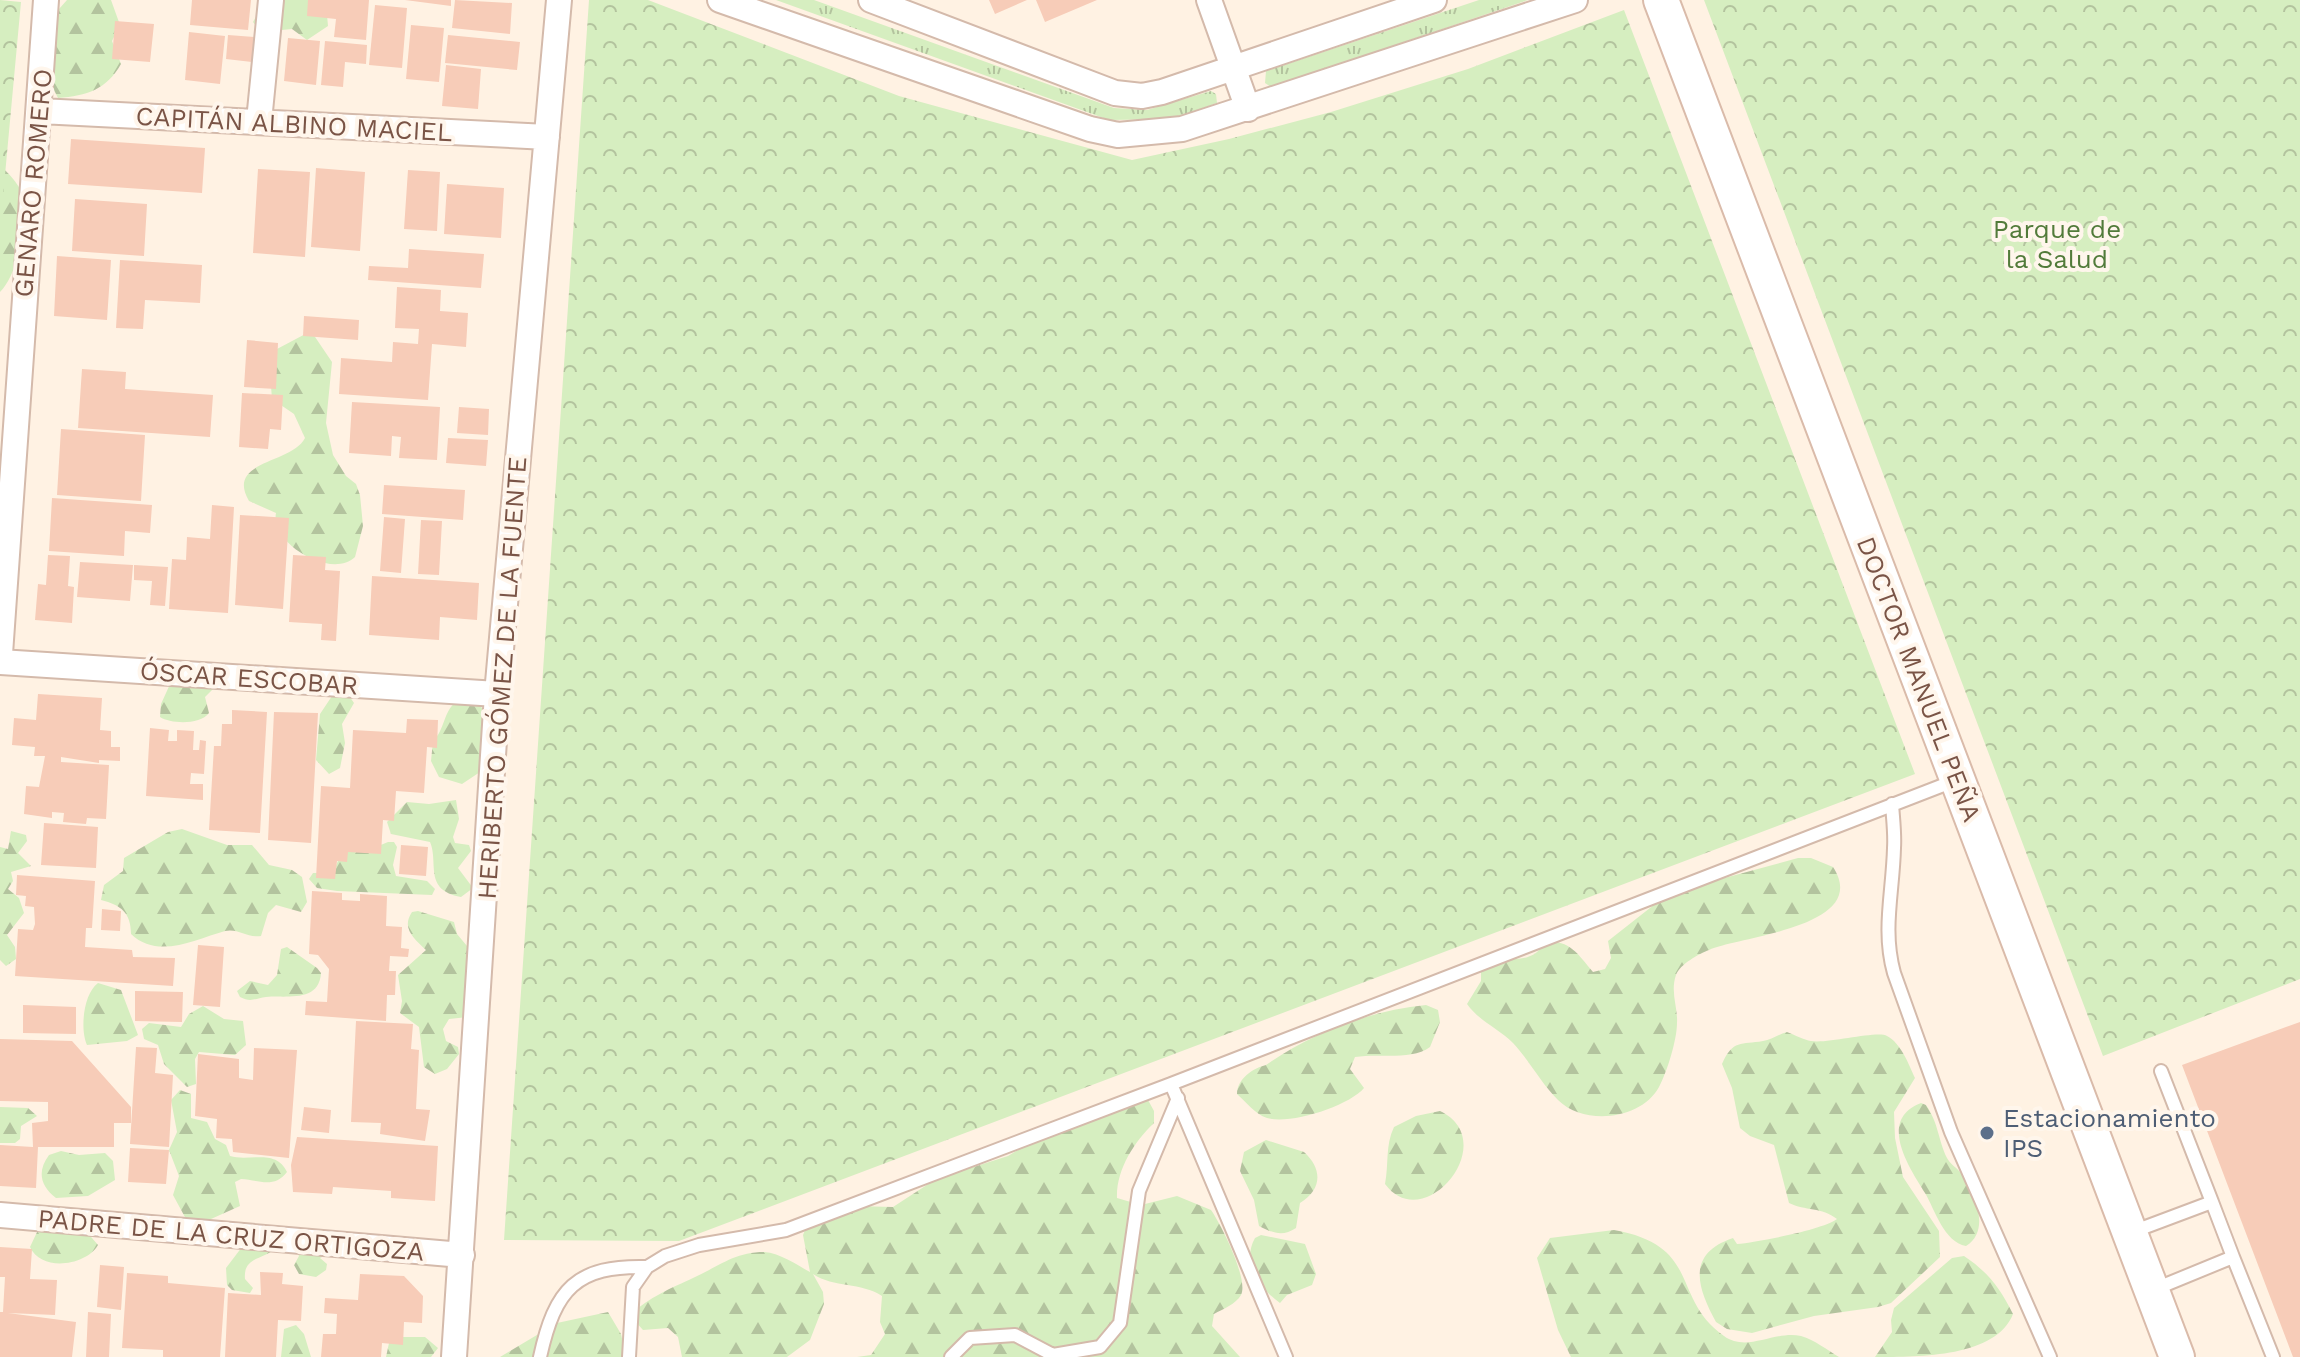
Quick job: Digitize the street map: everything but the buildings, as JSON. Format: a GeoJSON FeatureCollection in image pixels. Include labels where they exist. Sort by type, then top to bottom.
{"type":"FeatureCollection","features":[{"type":"Feature","properties":{"kind":"street","name":"GENARO ROMERO"},"geometry":{"type":"LineString","coordinates":[[0,654],[10,325],[40,111],[46,0]]}},
{"type":"Feature","properties":{"kind":"street"},"geometry":{"type":"LineString","coordinates":[[259,121],[271,0]]}},
{"type":"Feature","properties":{"kind":"street","name":"HERIBERTO GÓMEZ DE LA FUENTE"},"geometry":{"type":"LineString","coordinates":[[454,1357],[497,694],[559,0]]}},
{"type":"Feature","properties":{"kind":"street"},"geometry":{"type":"LineString","coordinates":[[871,0],[1115,93],[1152,94],[1434,0]]}},
{"type":"Feature","properties":{"kind":"street"},"geometry":{"type":"LineString","coordinates":[[1209,0],[1248,109]]}},
{"type":"Feature","properties":{"kind":"street"},"geometry":{"type":"LineString","coordinates":[[723,1],[1056,119],[1118,135],[1182,129],[1575,0]]}},
{"type":"Feature","properties":{"kind":"street","name":"DOCTOR MANUEL PEÑA"},"geometry":{"type":"LineString","coordinates":[[1661,0],[2177,1357]]}},
{"type":"Feature","properties":{"kind":"street","name":"CAPITÁN ALBINO MACIEL"},"geometry":{"type":"LineString","coordinates":[[40,111],[547,137]]}},
{"type":"Feature","properties":{"kind":"street","name":"ÓSCAR ESCOBAR"},"geometry":{"type":"LineString","coordinates":[[0,662],[497,694]]}},
{"type":"Feature","properties":{"kind":"street","name":"PADRE DE LA CRUZ ORTIGOZA"},"geometry":{"type":"LineString","coordinates":[[0,1215],[462,1255]]}},
{"type":"Feature","properties":{"kind":"lane"},"geometry":{"type":"LineString","coordinates":[[540,1357],[553,1311],[577,1278],[616,1266],[647,1267],[699,1245],[786,1230],[1957,780]]}},
{"type":"Feature","properties":{"kind":"lane"},"geometry":{"type":"LineString","coordinates":[[1892,804],[1894,848],[1886,917],[1887,949],[1951,1132],[2050,1357]]}},
{"type":"Feature","properties":{"kind":"lane"},"geometry":{"type":"LineString","coordinates":[[2161,1071],[2273,1357]]}},
{"type":"Feature","properties":{"kind":"lane"},"geometry":{"type":"LineString","coordinates":[[1171,1084],[1286,1357]]}},
{"type":"Feature","properties":{"kind":"lane"},"geometry":{"type":"LineString","coordinates":[[951,1357],[970,1338],[1015,1335],[1053,1355],[1100,1347],[1120,1323],[1139,1191],[1178,1098]]}},
{"type":"Feature","properties":{"kind":"lane"},"geometry":{"type":"LineString","coordinates":[[2130,1233],[2212,1202]]}},
{"type":"Feature","properties":{"kind":"lane"},"geometry":{"type":"LineString","coordinates":[[2152,1291],[2233,1257]]}},
{"type":"Feature","properties":{"kind":"lane"},"geometry":{"type":"LineString","coordinates":[[629,1357],[633,1287],[647,1267]]}},
{"type":"Feature","properties":{"kind":"green space"},"geometry":{"type":"Polygon","coordinates":[[[0,0],[21,2],[0,229],[0,0]]]}},
{"type":"Feature","properties":{"kind":"green space"},"geometry":{"type":"Polygon","coordinates":[[[67,0],[111,0],[120,25],[112,41],[121,64],[109,80],[95,90],[58,98],[40,62],[51,18],[67,0]]]}},
{"type":"Feature","properties":{"kind":"green space"},"geometry":{"type":"Polygon","coordinates":[[[265,0],[315,0],[327,15],[328,26],[307,40],[292,29],[261,32],[253,22],[265,0]]]}},
{"type":"Feature","properties":{"kind":"green space"},"geometry":{"type":"Polygon","coordinates":[[[589,0],[648,0],[899,96],[1132,160],[1331,112],[1468,69],[1624,10],[1915,774],[679,1241],[504,1240],[589,0]]]}},
{"type":"Feature","properties":{"kind":"green space"},"geometry":{"type":"Polygon","coordinates":[[[776,0],[814,0],[1114,108],[1147,110],[1211,91],[1216,94],[1217,103],[1172,119],[1109,120],[776,0]]]}},
{"type":"Feature","properties":{"kind":"green space"},"geometry":{"type":"Polygon","coordinates":[[[1479,0],[1528,0],[1271,87],[1265,83],[1266,71],[1479,0]]]}},
{"type":"Feature","properties":{"kind":"green space","name":"Parque de la Salud"},"geometry":{"type":"Polygon","coordinates":[[[1704,0],[2300,0],[2300,979],[2103,1056],[1704,0]]]}},
{"type":"Feature","properties":{"kind":"green space"},"geometry":{"type":"Polygon","coordinates":[[[0,166],[19,187],[24,212],[16,262],[0,292],[0,166]]]}},
{"type":"Feature","properties":{"kind":"green space"},"geometry":{"type":"Polygon","coordinates":[[[311,331],[332,362],[326,423],[333,455],[346,476],[356,484],[360,495],[363,526],[355,557],[344,563],[318,561],[292,546],[282,536],[276,513],[249,501],[244,488],[246,478],[253,470],[287,453],[305,438],[294,414],[272,399],[271,386],[277,349],[311,331]]]}},
{"type":"Feature","properties":{"kind":"green space"},"geometry":{"type":"Polygon","coordinates":[[[171,682],[216,686],[205,697],[209,713],[199,720],[185,722],[160,717],[161,704],[171,682]]]}},
{"type":"Feature","properties":{"kind":"green space"},"geometry":{"type":"Polygon","coordinates":[[[334,693],[347,693],[354,703],[342,724],[345,743],[340,768],[329,774],[316,760],[320,714],[334,693]]]}},
{"type":"Feature","properties":{"kind":"green space"},"geometry":{"type":"Polygon","coordinates":[[[456,702],[478,704],[487,713],[480,772],[462,784],[439,777],[431,761],[433,741],[456,702]]]}},
{"type":"Feature","properties":{"kind":"green space"},"geometry":{"type":"Polygon","coordinates":[[[456,800],[459,819],[453,837],[455,843],[469,845],[471,851],[458,868],[473,888],[461,897],[441,888],[437,882],[430,842],[391,834],[387,822],[407,802],[429,804],[456,800]]]}},
{"type":"Feature","properties":{"kind":"green space"},"geometry":{"type":"Polygon","coordinates":[[[182,829],[227,845],[252,845],[269,865],[292,870],[302,877],[307,902],[301,912],[276,905],[268,913],[261,936],[230,930],[165,947],[142,942],[131,934],[124,911],[101,900],[104,885],[123,871],[124,858],[168,832],[182,829]]]}},
{"type":"Feature","properties":{"kind":"green space"},"geometry":{"type":"Polygon","coordinates":[[[11,831],[26,835],[27,841],[18,853],[31,866],[11,872],[13,881],[8,889],[19,898],[24,913],[7,935],[15,947],[16,959],[6,966],[0,960],[0,847],[8,849],[11,831]]]}},
{"type":"Feature","properties":{"kind":"green space"},"geometry":{"type":"Polygon","coordinates":[[[394,842],[397,847],[393,865],[396,876],[427,881],[435,889],[432,895],[337,891],[317,888],[309,879],[313,873],[332,873],[347,852],[394,842]]]}},
{"type":"Feature","properties":{"kind":"green space"},"geometry":{"type":"Polygon","coordinates":[[[1798,858],[1811,858],[1833,867],[1840,887],[1835,903],[1819,916],[1798,926],[1709,950],[1681,967],[1674,981],[1677,1023],[1671,1056],[1659,1087],[1639,1107],[1612,1116],[1582,1114],[1569,1108],[1558,1100],[1513,1043],[1467,1004],[1481,981],[1481,968],[1489,963],[1525,958],[1539,950],[1545,941],[1567,946],[1593,972],[1605,969],[1611,958],[1608,941],[1669,893],[1798,858]]]}},
{"type":"Feature","properties":{"kind":"green space"},"geometry":{"type":"Polygon","coordinates":[[[412,912],[454,922],[457,934],[472,952],[468,1017],[449,1019],[443,1029],[446,1041],[458,1047],[459,1054],[447,1069],[435,1074],[424,1067],[419,1027],[400,1013],[402,1001],[398,975],[426,950],[408,928],[412,912]]]}},
{"type":"Feature","properties":{"kind":"green space"},"geometry":{"type":"Polygon","coordinates":[[[287,947],[321,973],[315,989],[301,996],[250,1000],[240,997],[237,991],[250,981],[268,985],[277,975],[281,949],[287,947]]]}},
{"type":"Feature","properties":{"kind":"green space"},"geometry":{"type":"Polygon","coordinates":[[[98,983],[121,990],[138,1035],[127,1041],[87,1045],[84,1012],[89,995],[98,983]]]}},
{"type":"Feature","properties":{"kind":"green space"},"geometry":{"type":"Polygon","coordinates":[[[1426,1005],[1438,1010],[1440,1022],[1430,1047],[1414,1054],[1355,1057],[1350,1069],[1364,1088],[1346,1101],[1304,1116],[1277,1119],[1259,1114],[1237,1094],[1243,1079],[1251,1072],[1322,1033],[1384,1012],[1426,1005]]]}},
{"type":"Feature","properties":{"kind":"green space"},"geometry":{"type":"Polygon","coordinates":[[[203,1006],[224,1019],[243,1021],[246,1045],[235,1055],[199,1052],[195,1059],[196,1084],[187,1087],[164,1064],[158,1045],[144,1039],[142,1029],[149,1023],[181,1027],[189,1014],[203,1006]]]}},
{"type":"Feature","properties":{"kind":"green space"},"geometry":{"type":"Polygon","coordinates":[[[1787,1032],[1819,1041],[1882,1035],[1892,1039],[1900,1049],[1915,1078],[1894,1112],[1895,1138],[1903,1177],[1939,1231],[1940,1257],[1891,1303],[1814,1316],[1752,1333],[1727,1329],[1716,1322],[1701,1284],[1702,1262],[1708,1253],[1733,1238],[1737,1244],[1759,1241],[1804,1231],[1837,1219],[1789,1203],[1774,1145],[1750,1136],[1740,1128],[1732,1088],[1722,1064],[1730,1050],[1738,1045],[1787,1032]]]}},
{"type":"Feature","properties":{"kind":"green space"},"geometry":{"type":"Polygon","coordinates":[[[180,1090],[191,1094],[191,1118],[207,1122],[215,1139],[226,1145],[230,1156],[269,1158],[276,1160],[287,1172],[271,1182],[241,1179],[235,1182],[240,1206],[211,1219],[186,1219],[173,1195],[179,1176],[169,1150],[177,1132],[171,1100],[180,1090]]]}},
{"type":"Feature","properties":{"kind":"green space"},"geometry":{"type":"Polygon","coordinates":[[[1135,1097],[1148,1100],[1154,1111],[1154,1123],[1123,1167],[1117,1198],[1141,1205],[1177,1196],[1211,1210],[1233,1252],[1242,1288],[1236,1301],[1214,1314],[1212,1326],[1240,1357],[857,1357],[871,1355],[885,1334],[880,1322],[882,1296],[813,1274],[823,1292],[824,1304],[810,1340],[787,1357],[682,1357],[678,1337],[668,1328],[643,1330],[634,1320],[638,1308],[653,1298],[744,1255],[770,1253],[810,1272],[803,1235],[808,1223],[855,1206],[893,1207],[936,1179],[1008,1156],[1030,1143],[1067,1131],[1099,1110],[1135,1097]]]}},
{"type":"Feature","properties":{"kind":"green space"},"geometry":{"type":"Polygon","coordinates":[[[1921,1103],[1926,1105],[1934,1119],[1947,1158],[1960,1172],[1975,1200],[1978,1230],[1966,1246],[1946,1232],[1901,1146],[1901,1121],[1908,1111],[1921,1103]]]}},
{"type":"Feature","properties":{"kind":"green space"},"geometry":{"type":"Polygon","coordinates":[[[0,1107],[28,1108],[37,1116],[21,1126],[20,1139],[15,1143],[0,1143],[0,1107]]]}},
{"type":"Feature","properties":{"kind":"green space"},"geometry":{"type":"Polygon","coordinates":[[[1440,1111],[1457,1125],[1463,1143],[1461,1161],[1451,1179],[1436,1192],[1419,1199],[1401,1197],[1385,1184],[1388,1148],[1394,1127],[1416,1116],[1440,1111]]]}},
{"type":"Feature","properties":{"kind":"green space"},"geometry":{"type":"Polygon","coordinates":[[[1266,1140],[1304,1152],[1317,1172],[1313,1192],[1300,1203],[1296,1228],[1282,1233],[1259,1226],[1254,1200],[1240,1171],[1244,1152],[1266,1140]]]}},
{"type":"Feature","properties":{"kind":"green space"},"geometry":{"type":"Polygon","coordinates":[[[61,1151],[79,1155],[105,1153],[113,1161],[115,1180],[88,1196],[56,1198],[46,1188],[42,1172],[49,1155],[61,1151]]]}},
{"type":"Feature","properties":{"kind":"green space"},"geometry":{"type":"Polygon","coordinates":[[[38,1230],[86,1231],[98,1245],[75,1261],[54,1263],[36,1255],[30,1247],[38,1230]]]}},
{"type":"Feature","properties":{"kind":"green space"},"geometry":{"type":"Polygon","coordinates":[[[1614,1230],[1642,1238],[1661,1248],[1674,1261],[1707,1321],[1724,1336],[1733,1341],[1752,1342],[1781,1336],[1801,1336],[1839,1357],[1571,1357],[1558,1330],[1537,1258],[1550,1238],[1614,1230]]]}},
{"type":"Feature","properties":{"kind":"green space"},"geometry":{"type":"Polygon","coordinates":[[[1261,1235],[1305,1244],[1316,1274],[1312,1285],[1287,1295],[1280,1303],[1265,1290],[1254,1274],[1250,1257],[1255,1238],[1261,1235]]]}},
{"type":"Feature","properties":{"kind":"green space"},"geometry":{"type":"Polygon","coordinates":[[[242,1247],[275,1249],[247,1267],[245,1279],[253,1288],[250,1293],[232,1290],[227,1285],[226,1268],[242,1247]]]}},
{"type":"Feature","properties":{"kind":"green space"},"geometry":{"type":"Polygon","coordinates":[[[296,1250],[328,1254],[320,1258],[327,1264],[326,1270],[316,1277],[299,1274],[294,1265],[299,1256],[296,1250]]]}},
{"type":"Feature","properties":{"kind":"green space"},"geometry":{"type":"Polygon","coordinates":[[[1964,1256],[1998,1288],[2013,1314],[2004,1328],[1991,1339],[1955,1352],[1875,1357],[1892,1332],[1894,1308],[1952,1258],[1964,1256]]]}},
{"type":"Feature","properties":{"kind":"green space"},"geometry":{"type":"Polygon","coordinates":[[[608,1312],[621,1334],[626,1357],[500,1357],[557,1323],[608,1312]]]}},
{"type":"Feature","properties":{"kind":"green space"},"geometry":{"type":"Polygon","coordinates":[[[296,1325],[304,1334],[311,1357],[281,1357],[284,1329],[296,1325]]]}},
{"type":"Feature","properties":{"kind":"green space"},"geometry":{"type":"Polygon","coordinates":[[[399,1337],[425,1337],[438,1348],[431,1357],[386,1357],[389,1343],[399,1337]]]}},
{"type":"Feature","properties":{"kind":"place","name":"Estacionamiento IPS"},"geometry":{"type":"Point","coordinates":[1987,1133]}}]}
